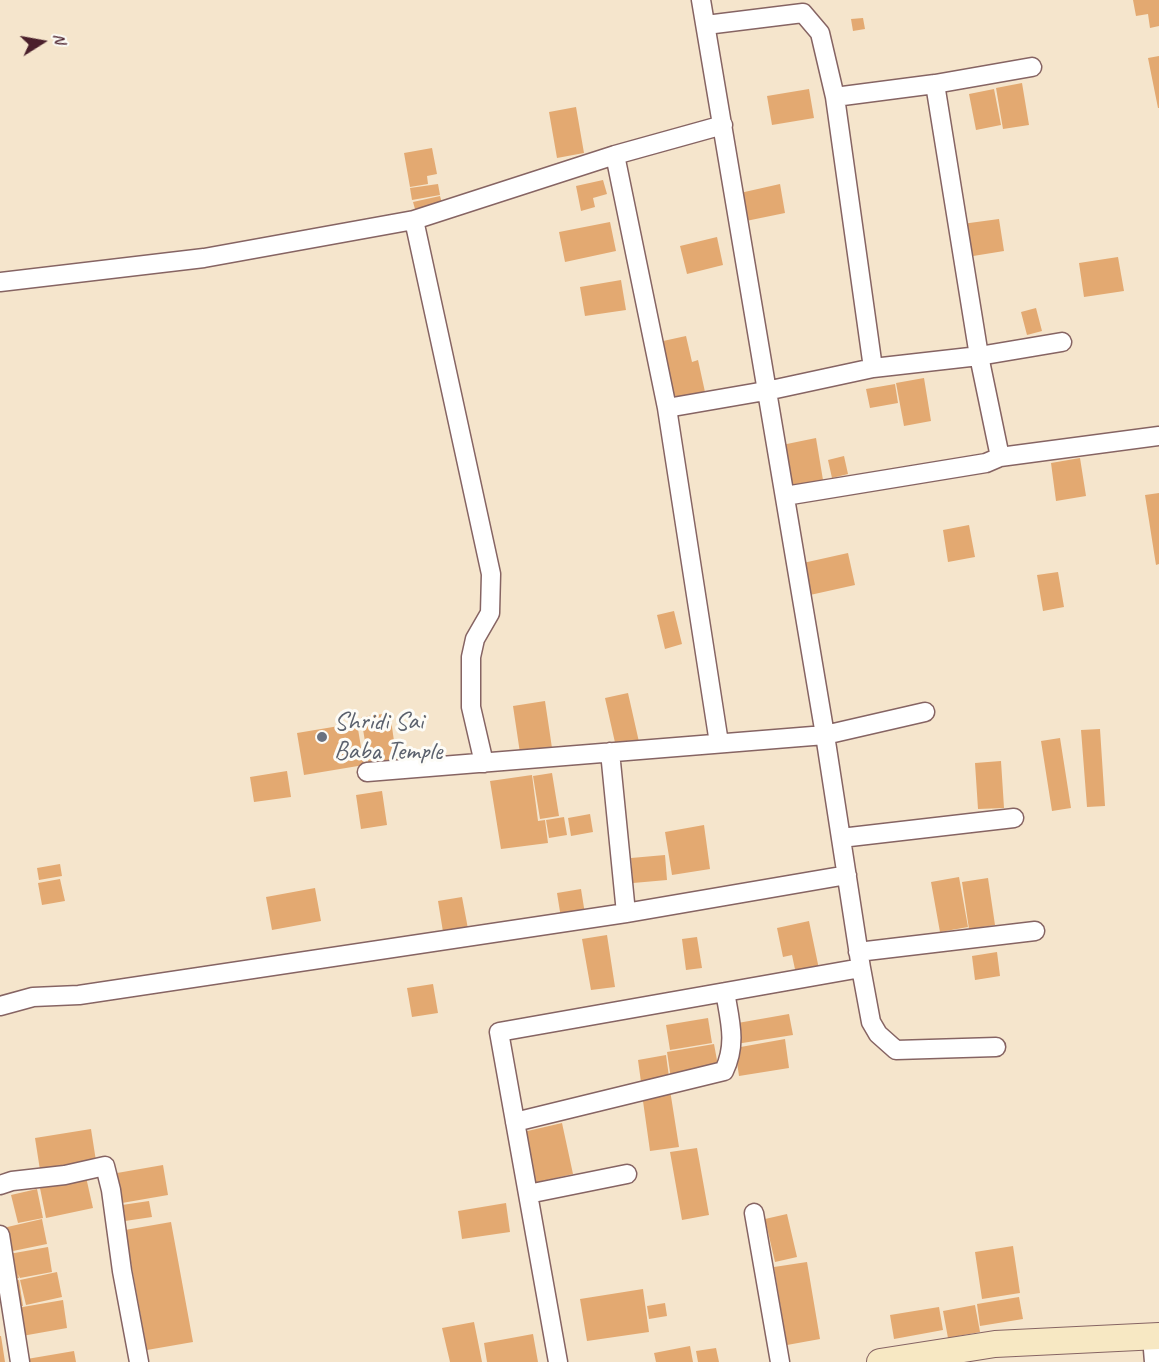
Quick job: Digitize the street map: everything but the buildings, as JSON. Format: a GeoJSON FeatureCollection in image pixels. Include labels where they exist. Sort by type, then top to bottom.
{"type":"FeatureCollection","features":[{"type":"Feature","properties":{"kind":"street"},"geometry":{"type":"LineString","coordinates":[[702,0],[871,1022],[878,1034],[896,1050],[996,1047]]}},
{"type":"Feature","properties":{"kind":"street"},"geometry":{"type":"LineString","coordinates":[[706,25],[803,13],[820,33],[835,97],[873,368]]}},
{"type":"Feature","properties":{"kind":"street"},"geometry":{"type":"LineString","coordinates":[[835,97],[935,84],[1032,67]]}},
{"type":"Feature","properties":{"kind":"street"},"geometry":{"type":"LineString","coordinates":[[935,84],[979,356],[1000,457]]}},
{"type":"Feature","properties":{"kind":"street"},"geometry":{"type":"LineString","coordinates":[[0,282],[204,258],[414,220],[615,155],[723,125]]}},
{"type":"Feature","properties":{"kind":"street"},"geometry":{"type":"LineString","coordinates":[[615,155],[667,408],[719,743]]}},
{"type":"Feature","properties":{"kind":"street"},"geometry":{"type":"LineString","coordinates":[[414,220],[491,574],[490,613],[475,639],[471,657],[471,707],[484,762]]}},
{"type":"Feature","properties":{"kind":"street"},"geometry":{"type":"LineString","coordinates":[[667,408],[873,368],[979,356],[1062,342]]}},
{"type":"Feature","properties":{"kind":"street"},"geometry":{"type":"LineString","coordinates":[[785,496],[986,463],[1000,457],[1159,436]]}},
{"type":"Feature","properties":{"kind":"street"},"geometry":{"type":"LineString","coordinates":[[367,772],[825,735],[925,712]]}},
{"type":"Feature","properties":{"kind":"street"},"geometry":{"type":"LineString","coordinates":[[610,752],[626,913]]}},
{"type":"Feature","properties":{"kind":"street"},"geometry":{"type":"LineString","coordinates":[[841,838],[1014,818]]}},
{"type":"Feature","properties":{"kind":"street"},"geometry":{"type":"LineString","coordinates":[[0,1006],[33,997],[79,995],[626,913],[846,875]]}},
{"type":"Feature","properties":{"kind":"street"},"geometry":{"type":"LineString","coordinates":[[558,1362],[500,1032],[725,992],[860,960],[1035,930]]}},
{"type":"Feature","properties":{"kind":"street"},"geometry":{"type":"LineString","coordinates":[[515,1122],[724,1071],[731,1058],[733,1044],[725,992]]}},
{"type":"Feature","properties":{"kind":"street"},"geometry":{"type":"LineString","coordinates":[[0,1185],[105,1166],[111,1190],[122,1271],[139,1362]]}},
{"type":"Feature","properties":{"kind":"street"},"geometry":{"type":"LineString","coordinates":[[528,1194],[627,1174]]}},
{"type":"Feature","properties":{"kind":"street"},"geometry":{"type":"LineString","coordinates":[[754,1213],[780,1362]]}},
{"type":"Feature","properties":{"kind":"street"},"geometry":{"type":"LineString","coordinates":[[0,1235],[20,1362]]}},
{"type":"Feature","properties":{"kind":"street"},"geometry":{"type":"LineString","coordinates":[[880,1362],[994,1344],[1155,1336],[1154,1362]]}},
{"type":"Feature","properties":{"kind":"place","name":"Shridi Sai Baba Temple"},"geometry":{"type":"Point","coordinates":[322,737]}}]}
